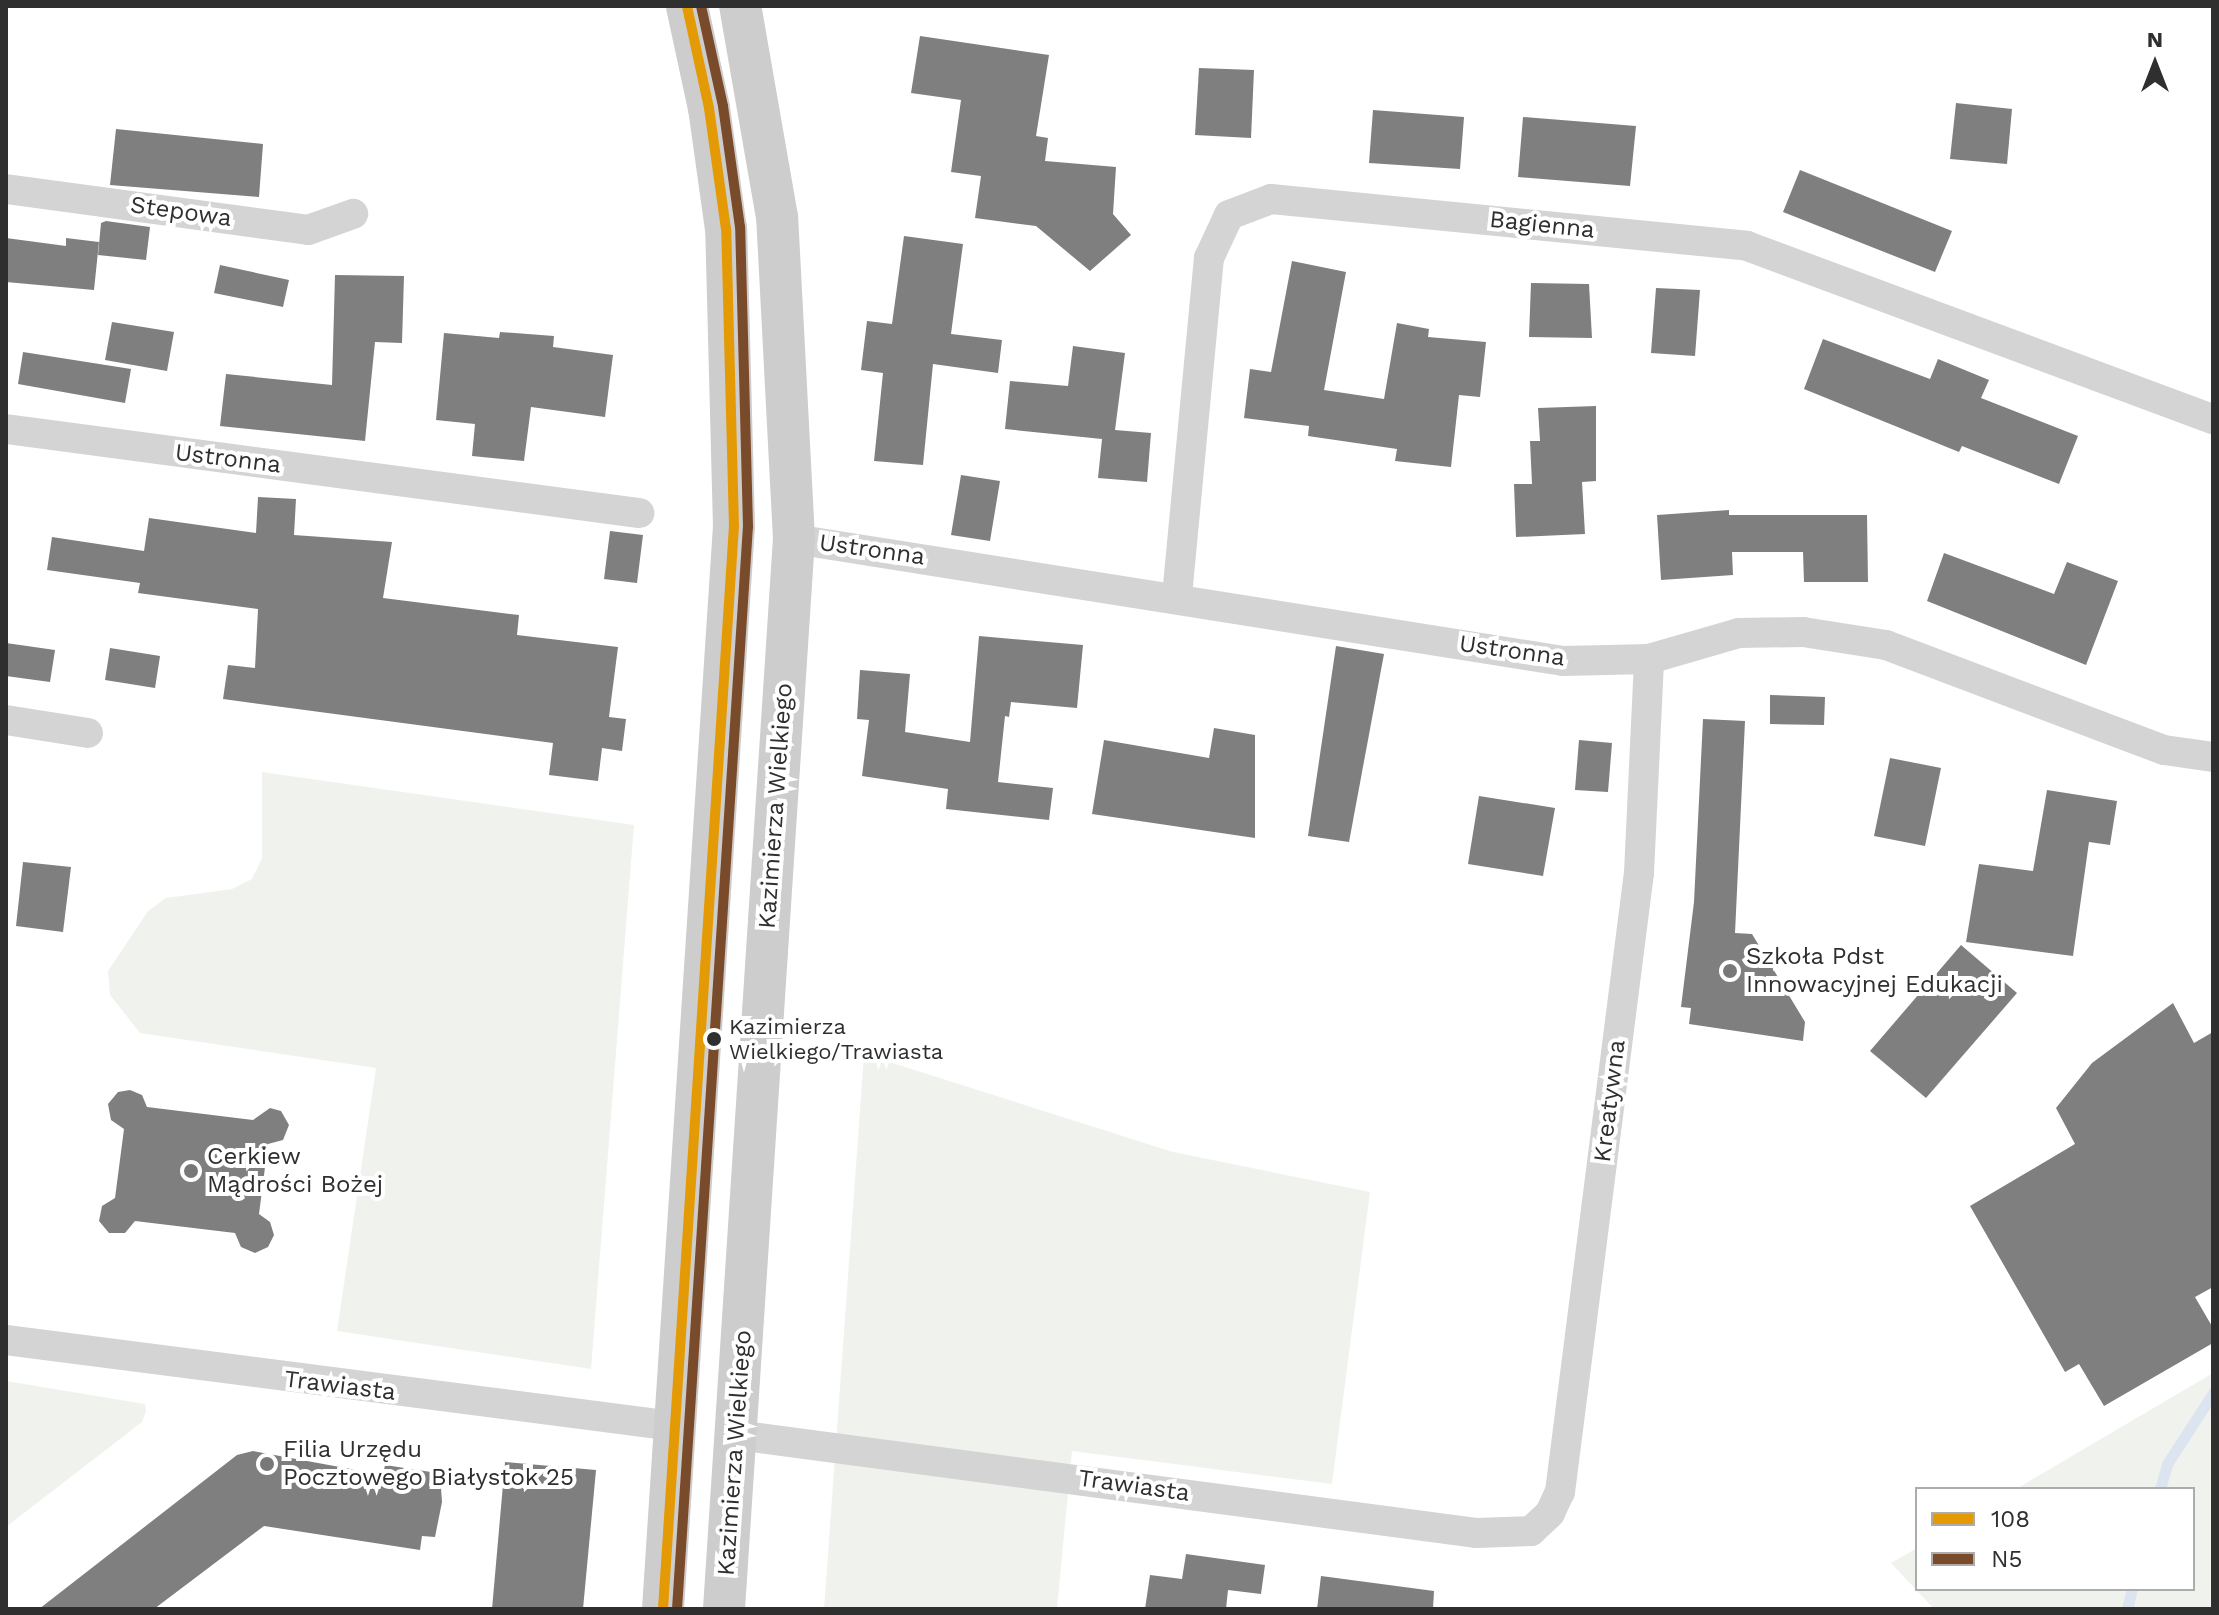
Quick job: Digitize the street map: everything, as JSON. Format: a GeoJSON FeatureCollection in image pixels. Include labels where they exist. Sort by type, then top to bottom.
{"type":"FeatureCollection","features":[{"type":"Feature","properties":{"kind":"main road"},"geometry":{"type":"LineString","coordinates":[[663,1609],[734,527],[726,229],[709,108],[687,6]]}},
{"type":"Feature","properties":{"kind":"main road","name":"Kazimierza Wielkiego"},"geometry":{"type":"LineString","coordinates":[[724,1609],[794,539],[777,217],[740,6]]}},
{"type":"Feature","properties":{"kind":"street","name":"Stepowa"},"geometry":{"type":"LineString","coordinates":[[6,189],[308,230],[353,214]]}},
{"type":"Feature","properties":{"kind":"street","name":"Bagienna"},"geometry":{"type":"LineString","coordinates":[[1177,596],[1209,258],[1229,215],[1271,199],[1747,246],[2213,419]]}},
{"type":"Feature","properties":{"kind":"street","name":"Ustronna"},"geometry":{"type":"LineString","coordinates":[[6,429],[639,513]]}},
{"type":"Feature","properties":{"kind":"street","name":"Ustronna"},"geometry":{"type":"LineString","coordinates":[[794,539],[1177,596],[1563,661],[1649,659],[1739,633],[1803,632],[1886,645],[2164,750],[2213,757]]}},
{"type":"Feature","properties":{"kind":"street","name":"Kreatywna"},"geometry":{"type":"LineString","coordinates":[[1531,1531],[1550,1513],[1560,1492],[1639,873],[1649,659]]}},
{"type":"Feature","properties":{"kind":"street"},"geometry":{"type":"LineString","coordinates":[[6,720],[88,733]]}},
{"type":"Feature","properties":{"kind":"street","name":"Trawiasta"},"geometry":{"type":"LineString","coordinates":[[6,1340],[674,1426]]}},
{"type":"Feature","properties":{"kind":"street","name":"Trawiasta"},"geometry":{"type":"LineString","coordinates":[[736,1435],[1476,1533],[1531,1531]]}},
{"type":"Feature","properties":{"kind":"shaded area"},"geometry":{"type":"Polygon","coordinates":[[[262,772],[634,825],[591,1369],[337,1331],[376,1068],[140,1033],[110,995],[108,971],[148,911],[166,898],[232,889],[252,879],[262,858],[262,772]]]}},
{"type":"Feature","properties":{"kind":"shaded area"},"geometry":{"type":"Polygon","coordinates":[[[864,1054],[1173,1152],[1370,1192],[1332,1484],[1072,1451],[1057,1609],[824,1609],[864,1054]]]}},
{"type":"Feature","properties":{"kind":"shaded area"},"geometry":{"type":"Polygon","coordinates":[[[2213,1373],[2213,1609],[1934,1609],[1917,1591],[2195,1591],[2195,1487],[2019,1487],[2213,1373]]]}},
{"type":"Feature","properties":{"kind":"shaded area"},"geometry":{"type":"Polygon","coordinates":[[[6,1381],[145,1404],[146,1411],[142,1422],[6,1527],[6,1381]]]}},
{"type":"Feature","properties":{"kind":"shaded area"},"geometry":{"type":"Polygon","coordinates":[[[1915,1549],[1915,1589],[1891,1563],[1915,1549]]]}},
{"type":"Feature","properties":{"kind":"building"},"geometry":{"type":"Polygon","coordinates":[[[920,36],[1049,55],[1036,136],[1048,138],[1045,161],[1116,167],[1113,214],[1131,235],[1090,271],[1036,226],[975,218],[981,176],[951,172],[961,100],[911,93],[920,36]]]}},
{"type":"Feature","properties":{"kind":"building"},"geometry":{"type":"Polygon","coordinates":[[[1199,68],[1254,70],[1251,138],[1195,135],[1199,68]]]}},
{"type":"Feature","properties":{"kind":"building"},"geometry":{"type":"Polygon","coordinates":[[[1956,103],[2012,109],[2007,164],[1950,159],[1956,103]]]}},
{"type":"Feature","properties":{"kind":"building"},"geometry":{"type":"Polygon","coordinates":[[[1373,110],[1464,117],[1460,169],[1369,163],[1373,110]]]}},
{"type":"Feature","properties":{"kind":"building"},"geometry":{"type":"Polygon","coordinates":[[[1523,117],[1636,126],[1630,186],[1518,177],[1523,117]]]}},
{"type":"Feature","properties":{"kind":"building"},"geometry":{"type":"Polygon","coordinates":[[[116,129],[263,144],[259,197],[110,185],[116,129]]]}},
{"type":"Feature","properties":{"kind":"building"},"geometry":{"type":"Polygon","coordinates":[[[1800,170],[1952,231],[1935,272],[1783,212],[1800,170]]]}},
{"type":"Feature","properties":{"kind":"building"},"geometry":{"type":"Polygon","coordinates":[[[106,221],[150,227],[146,260],[98,255],[101,223],[106,221]]]}},
{"type":"Feature","properties":{"kind":"building"},"geometry":{"type":"Polygon","coordinates":[[[904,236],[963,244],[951,334],[1002,340],[998,373],[933,364],[923,465],[874,461],[883,373],[861,370],[867,321],[892,324],[904,236]]]}},
{"type":"Feature","properties":{"kind":"building"},"geometry":{"type":"Polygon","coordinates":[[[6,238],[66,246],[66,238],[99,242],[94,290],[6,282],[6,238]]]}},
{"type":"Feature","properties":{"kind":"building"},"geometry":{"type":"Polygon","coordinates":[[[1292,261],[1346,272],[1324,390],[1384,399],[1397,323],[1429,329],[1428,337],[1486,342],[1480,397],[1459,395],[1451,467],[1395,461],[1397,449],[1308,436],[1309,426],[1244,418],[1250,369],[1271,372],[1292,261]]]}},
{"type":"Feature","properties":{"kind":"building"},"geometry":{"type":"Polygon","coordinates":[[[220,265],[289,280],[283,307],[214,293],[220,265]]]}},
{"type":"Feature","properties":{"kind":"building"},"geometry":{"type":"Polygon","coordinates":[[[335,275],[404,276],[402,343],[375,342],[365,441],[220,426],[226,374],[332,385],[335,275]]]}},
{"type":"Feature","properties":{"kind":"building"},"geometry":{"type":"Polygon","coordinates":[[[1531,283],[1589,284],[1592,338],[1529,337],[1531,283]]]}},
{"type":"Feature","properties":{"kind":"building"},"geometry":{"type":"Polygon","coordinates":[[[1656,288],[1700,290],[1695,356],[1651,353],[1656,288]]]}},
{"type":"Feature","properties":{"kind":"building"},"geometry":{"type":"Polygon","coordinates":[[[112,322],[174,332],[167,371],[105,360],[112,322]]]}},
{"type":"Feature","properties":{"kind":"building"},"geometry":{"type":"Polygon","coordinates":[[[500,332],[554,336],[553,347],[613,355],[605,417],[531,407],[524,461],[472,456],[475,424],[436,420],[444,333],[499,338],[500,332]]]}},
{"type":"Feature","properties":{"kind":"building"},"geometry":{"type":"Polygon","coordinates":[[[1823,339],[1930,379],[1938,359],[1989,380],[1981,398],[2078,436],[2059,484],[1962,446],[1959,452],[1804,389],[1823,339]]]}},
{"type":"Feature","properties":{"kind":"building"},"geometry":{"type":"Polygon","coordinates":[[[1073,346],[1125,353],[1115,430],[1151,433],[1147,482],[1098,478],[1102,439],[1005,429],[1010,381],[1068,386],[1073,346]]]}},
{"type":"Feature","properties":{"kind":"building"},"geometry":{"type":"Polygon","coordinates":[[[23,352],[131,369],[125,403],[18,384],[23,352]]]}},
{"type":"Feature","properties":{"kind":"building"},"geometry":{"type":"Polygon","coordinates":[[[1596,406],[1596,481],[1582,482],[1585,534],[1516,537],[1514,484],[1532,484],[1530,441],[1540,441],[1538,408],[1596,406]]]}},
{"type":"Feature","properties":{"kind":"building"},"geometry":{"type":"Polygon","coordinates":[[[961,475],[1000,481],[990,541],[951,535],[961,475]]]}},
{"type":"Feature","properties":{"kind":"building"},"geometry":{"type":"Polygon","coordinates":[[[258,497],[296,499],[294,535],[392,542],[383,598],[519,615],[517,635],[618,647],[609,717],[626,719],[622,751],[602,748],[598,781],[549,775],[553,743],[223,699],[228,665],[255,668],[258,609],[138,593],[140,583],[47,570],[52,537],[144,551],[149,518],[256,533],[258,497]]]}},
{"type":"Feature","properties":{"kind":"building"},"geometry":{"type":"Polygon","coordinates":[[[1729,510],[1729,515],[1867,515],[1868,582],[1804,582],[1803,552],[1732,552],[1733,575],[1661,580],[1657,515],[1729,510]]]}},
{"type":"Feature","properties":{"kind":"building"},"geometry":{"type":"Polygon","coordinates":[[[610,531],[643,535],[637,583],[604,579],[610,531]]]}},
{"type":"Feature","properties":{"kind":"building"},"geometry":{"type":"Polygon","coordinates":[[[1944,553],[2054,594],[2067,562],[2118,581],[2086,665],[1927,601],[1944,553]]]}},
{"type":"Feature","properties":{"kind":"building"},"geometry":{"type":"Polygon","coordinates":[[[979,636],[1083,645],[1077,708],[1011,702],[1009,717],[1005,716],[998,782],[1053,788],[1049,820],[946,809],[948,789],[862,776],[869,720],[857,719],[860,670],[910,674],[905,732],[970,742],[979,636]]]}},
{"type":"Feature","properties":{"kind":"building"},"geometry":{"type":"Polygon","coordinates":[[[6,643],[55,650],[50,682],[6,676],[6,643]]]}},
{"type":"Feature","properties":{"kind":"building"},"geometry":{"type":"Polygon","coordinates":[[[1336,646],[1384,654],[1349,842],[1308,836],[1336,646]]]}},
{"type":"Feature","properties":{"kind":"building"},"geometry":{"type":"Polygon","coordinates":[[[110,648],[160,656],[155,688],[105,680],[110,648]]]}},
{"type":"Feature","properties":{"kind":"building"},"geometry":{"type":"Polygon","coordinates":[[[1770,695],[1825,697],[1824,725],[1770,724],[1770,695]]]}},
{"type":"Feature","properties":{"kind":"building"},"geometry":{"type":"Polygon","coordinates":[[[1703,719],[1745,721],[1735,933],[1752,934],[1805,1022],[1803,1041],[1689,1024],[1691,1008],[1681,1007],[1694,902],[1703,719]]]}},
{"type":"Feature","properties":{"kind":"building"},"geometry":{"type":"Polygon","coordinates":[[[1214,728],[1255,735],[1255,838],[1092,814],[1104,740],[1209,758],[1214,728]]]}},
{"type":"Feature","properties":{"kind":"building"},"geometry":{"type":"Polygon","coordinates":[[[1579,740],[1612,743],[1608,792],[1575,790],[1579,740]]]}},
{"type":"Feature","properties":{"kind":"building"},"geometry":{"type":"Polygon","coordinates":[[[1890,758],[1941,768],[1925,846],[1874,836],[1890,758]]]}},
{"type":"Feature","properties":{"kind":"building"},"geometry":{"type":"Polygon","coordinates":[[[2047,790],[2117,801],[2110,845],[2089,842],[2073,956],[1966,942],[1979,864],[2033,871],[2047,790]]]}},
{"type":"Feature","properties":{"kind":"building"},"geometry":{"type":"Polygon","coordinates":[[[1479,796],[1555,808],[1543,876],[1468,864],[1479,796]]]}},
{"type":"Feature","properties":{"kind":"building"},"geometry":{"type":"Polygon","coordinates":[[[23,862],[71,867],[63,932],[16,926],[23,862]]]}},
{"type":"Feature","properties":{"kind":"building"},"geometry":{"type":"Polygon","coordinates":[[[1961,945],[2017,993],[1926,1098],[1870,1051],[1961,945]]]}},
{"type":"Feature","properties":{"kind":"building"},"geometry":{"type":"Polygon","coordinates":[[[2173,1003],[2194,1043],[2213,1032],[2213,1287],[2195,1297],[2213,1328],[2213,1343],[2104,1406],[2079,1364],[2065,1372],[1970,1206],[2075,1144],[2056,1108],[2092,1063],[2173,1003]]]}},
{"type":"Feature","properties":{"kind":"building","name":"Cerkiew Mądrości Bożej"},"geometry":{"type":"Polygon","coordinates":[[[130,1090],[142,1095],[147,1107],[253,1120],[270,1108],[281,1111],[289,1125],[283,1140],[268,1144],[259,1214],[270,1222],[274,1235],[268,1247],[255,1253],[241,1247],[235,1233],[135,1221],[125,1233],[109,1233],[99,1221],[102,1206],[115,1198],[124,1129],[111,1120],[108,1104],[118,1092],[130,1090]]]}},
{"type":"Feature","properties":{"kind":"building"},"geometry":{"type":"Polygon","coordinates":[[[253,1451],[367,1472],[384,1470],[385,1465],[431,1472],[429,1486],[441,1488],[442,1502],[435,1537],[422,1536],[420,1550],[264,1526],[154,1609],[39,1609],[237,1455],[253,1451]]]}},
{"type":"Feature","properties":{"kind":"building"},"geometry":{"type":"Polygon","coordinates":[[[505,1462],[596,1470],[583,1609],[492,1609],[505,1462]]]}},
{"type":"Feature","properties":{"kind":"building"},"geometry":{"type":"Polygon","coordinates":[[[1186,1554],[1265,1565],[1261,1594],[1228,1590],[1226,1609],[1145,1609],[1150,1575],[1182,1579],[1186,1554]]]}},
{"type":"Feature","properties":{"kind":"building"},"geometry":{"type":"Polygon","coordinates":[[[1321,1576],[1434,1591],[1433,1609],[1317,1609],[1321,1576]]]}},
{"type":"Feature","properties":{"kind":"waterway"},"geometry":{"type":"LineString","coordinates":[[2161,1487],[2167,1464],[2213,1393]]}},
{"type":"Feature","properties":{"kind":"waterway"},"geometry":{"type":"LineString","coordinates":[[2127,1609],[2132,1591]]}},
{"type":"Feature","properties":{"kind":"transit line","name":"108"},"geometry":{"type":"LineString","coordinates":[[663,1609],[734,527],[726,229],[709,108],[687,6]]}},
{"type":"Feature","properties":{"kind":"transit line","name":"N5"},"geometry":{"type":"LineString","coordinates":[[677,1609],[748,527],[740,227],[723,106],[701,6]]}},
{"type":"Feature","properties":{"kind":"place","name":"Szkoła Pdst Innowacyjnej Edukacji"},"geometry":{"type":"Point","coordinates":[1730,971]}},
{"type":"Feature","properties":{"kind":"place","name":"Kazimierza Wielkiego/Trawiasta"},"geometry":{"type":"Point","coordinates":[714,1039]}},
{"type":"Feature","properties":{"kind":"place","name":"Cerkiew Mądrości Bożej"},"geometry":{"type":"Point","coordinates":[191,1171]}},
{"type":"Feature","properties":{"kind":"place","name":"Filia Urzędu Pocztowego Białystok 25"},"geometry":{"type":"Point","coordinates":[267,1464]}}]}
